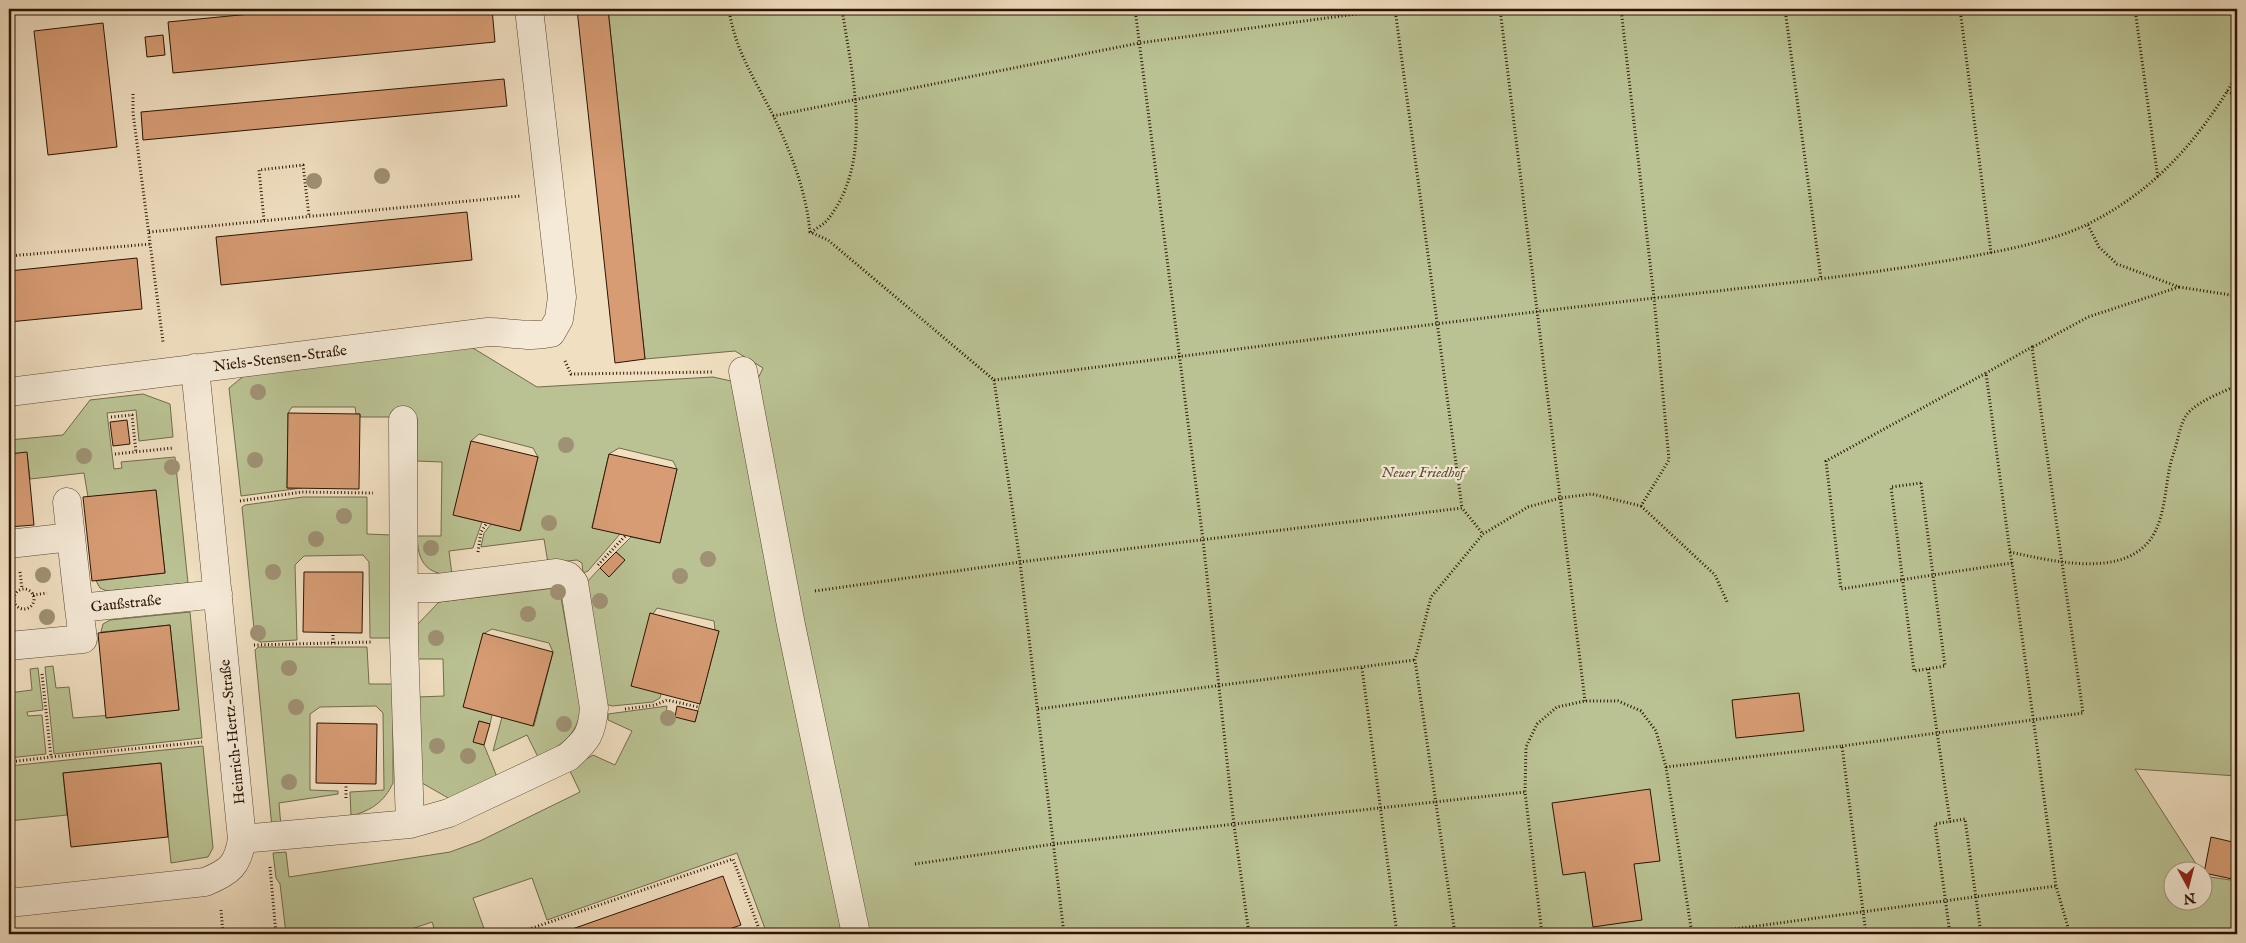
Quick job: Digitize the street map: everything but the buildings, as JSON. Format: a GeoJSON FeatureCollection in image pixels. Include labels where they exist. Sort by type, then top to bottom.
{"type":"FeatureCollection","features":[{"type":"Feature","properties":{"kind":"street"},"geometry":{"type":"LineString","coordinates":[[529,9],[562,297],[558,319],[551,333]]}},
{"type":"Feature","properties":{"kind":"street","name":"Niels-Stensen-Straße"},"geometry":{"type":"LineString","coordinates":[[9,392],[488,332],[507,332],[532,336],[551,333]]}},
{"type":"Feature","properties":{"kind":"street","name":"Heinrich-Hertz-Straße"},"geometry":{"type":"LineString","coordinates":[[9,904],[206,882],[231,868],[255,837],[233,739],[196,368]]}},
{"type":"Feature","properties":{"kind":"street"},"geometry":{"type":"LineString","coordinates":[[743,371],[791,625],[856,934]]}},
{"type":"Feature","properties":{"kind":"street"},"geometry":{"type":"LineString","coordinates":[[403,420],[404,641],[410,824]]}},
{"type":"Feature","properties":{"kind":"street"},"geometry":{"type":"LineString","coordinates":[[68,502],[80,608]]}},
{"type":"Feature","properties":{"kind":"street"},"geometry":{"type":"LineString","coordinates":[[9,544],[72,537]]}},
{"type":"Feature","properties":{"kind":"street"},"geometry":{"type":"LineString","coordinates":[[255,837],[410,824],[449,813],[568,757],[584,744],[592,729],[594,708],[574,583],[568,576],[557,573],[437,588],[404,588]]}},
{"type":"Feature","properties":{"kind":"street","name":"Gaußstraße"},"geometry":{"type":"LineString","coordinates":[[9,646],[83,639],[80,608],[218,594]]}},
{"type":"Feature","properties":{"kind":"path"},"geometry":{"type":"LineString","coordinates":[[729,9],[739,50],[773,116],[801,181],[810,232]]}},
{"type":"Feature","properties":{"kind":"path"},"geometry":{"type":"LineString","coordinates":[[810,232],[828,220],[847,187],[855,147],[856,100],[842,9]]}},
{"type":"Feature","properties":{"kind":"path"},"geometry":{"type":"LineString","coordinates":[[1135,9],[1178,357],[1203,540],[1234,826],[1249,934]]}},
{"type":"Feature","properties":{"kind":"path"},"geometry":{"type":"LineString","coordinates":[[773,116],[1140,43],[1394,9],[1462,508],[1483,534]]}},
{"type":"Feature","properties":{"kind":"path"},"geometry":{"type":"LineString","coordinates":[[1500,9],[1585,701]]}},
{"type":"Feature","properties":{"kind":"path"},"geometry":{"type":"LineString","coordinates":[[1621,9],[1654,298],[1669,460],[1641,506]]}},
{"type":"Feature","properties":{"kind":"path"},"geometry":{"type":"LineString","coordinates":[[1785,9],[1821,279]]}},
{"type":"Feature","properties":{"kind":"path"},"geometry":{"type":"LineString","coordinates":[[1960,9],[1991,253]]}},
{"type":"Feature","properties":{"kind":"path"},"geometry":{"type":"LineString","coordinates":[[2135,9],[2158,178]]}},
{"type":"Feature","properties":{"kind":"path"},"geometry":{"type":"LineString","coordinates":[[994,380],[1536,311],[1821,279],[1913,267],[1991,253],[2040,240],[2088,224],[2158,178],[2194,141],[2228,92],[2237,75]]}},
{"type":"Feature","properties":{"kind":"path"},"geometry":{"type":"LineString","coordinates":[[2228,92],[2237,96]]}},
{"type":"Feature","properties":{"kind":"path"},"geometry":{"type":"LineString","coordinates":[[133,94],[133,113],[167,371]]}},
{"type":"Feature","properties":{"kind":"path"},"geometry":{"type":"LineString","coordinates":[[264,220],[259,170],[268,169],[303,166],[309,216]]}},
{"type":"Feature","properties":{"kind":"path"},"geometry":{"type":"LineString","coordinates":[[149,232],[550,193]]}},
{"type":"Feature","properties":{"kind":"path"},"geometry":{"type":"LineString","coordinates":[[2088,224],[2098,247],[2117,264],[2179,287],[2237,296]]}},
{"type":"Feature","properties":{"kind":"path"},"geometry":{"type":"LineString","coordinates":[[810,232],[828,240],[994,380],[1020,562],[1064,934]]}},
{"type":"Feature","properties":{"kind":"path"},"geometry":{"type":"LineString","coordinates":[[9,256],[151,244]]}},
{"type":"Feature","properties":{"kind":"path"},"geometry":{"type":"LineString","coordinates":[[2012,563],[1842,589],[1826,461],[2088,317],[2179,287]]}},
{"type":"Feature","properties":{"kind":"path"},"geometry":{"type":"LineString","coordinates":[[551,333],[571,374],[707,372]]}},
{"type":"Feature","properties":{"kind":"path"},"geometry":{"type":"LineString","coordinates":[[1666,767],[1842,746],[2083,713],[2032,347]]}},
{"type":"Feature","properties":{"kind":"path"},"geometry":{"type":"LineString","coordinates":[[1986,372],[2056,886],[2070,934]]}},
{"type":"Feature","properties":{"kind":"path"},"geometry":{"type":"LineString","coordinates":[[2010,552],[2062,563],[2108,563],[2130,557],[2150,540],[2160,520],[2168,469],[2187,414],[2197,405],[2237,384]]}},
{"type":"Feature","properties":{"kind":"path"},"geometry":{"type":"LineString","coordinates":[[111,417],[132,415],[136,452]]}},
{"type":"Feature","properties":{"kind":"path"},"geometry":{"type":"LineString","coordinates":[[116,454],[203,445]]}},
{"type":"Feature","properties":{"kind":"path"},"geometry":{"type":"LineString","coordinates":[[1921,483],[1944,666],[1914,671],[1902,580],[1891,487],[1921,483]]}},
{"type":"Feature","properties":{"kind":"path"},"geometry":{"type":"LineString","coordinates":[[209,503],[323,490],[403,494]]}},
{"type":"Feature","properties":{"kind":"path"},"geometry":{"type":"LineString","coordinates":[[1456,934],[1415,660],[1430,597],[1483,534],[1528,507],[1560,498],[1592,494],[1641,506],[1715,575],[1728,604]]}},
{"type":"Feature","properties":{"kind":"path"},"geometry":{"type":"LineString","coordinates":[[814,591],[1020,562],[1462,508]]}},
{"type":"Feature","properties":{"kind":"path"},"geometry":{"type":"LineString","coordinates":[[574,583],[590,574],[626,535]]}},
{"type":"Feature","properties":{"kind":"path"},"geometry":{"type":"LineString","coordinates":[[26,589],[33,595],[34,602],[24,610],[15,605],[11,598],[19,590],[26,589]]}},
{"type":"Feature","properties":{"kind":"path"},"geometry":{"type":"LineString","coordinates":[[333,632],[333,643]]}},
{"type":"Feature","properties":{"kind":"path"},"geometry":{"type":"LineString","coordinates":[[224,648],[404,641]]}},
{"type":"Feature","properties":{"kind":"path"},"geometry":{"type":"LineString","coordinates":[[39,643],[51,757]]}},
{"type":"Feature","properties":{"kind":"path"},"geometry":{"type":"LineString","coordinates":[[1038,709],[1415,660]]}},
{"type":"Feature","properties":{"kind":"path"},"geometry":{"type":"LineString","coordinates":[[1362,668],[1397,934]]}},
{"type":"Feature","properties":{"kind":"path"},"geometry":{"type":"LineString","coordinates":[[1928,669],[1950,822]]}},
{"type":"Feature","properties":{"kind":"path"},"geometry":{"type":"LineString","coordinates":[[594,708],[612,710],[655,705],[667,698],[698,707]]}},
{"type":"Feature","properties":{"kind":"path"},"geometry":{"type":"LineString","coordinates":[[1542,934],[1525,792],[1526,747],[1537,724],[1557,707],[1585,701],[1618,701],[1641,711],[1656,731],[1666,767],[1692,934]]}},
{"type":"Feature","properties":{"kind":"path"},"geometry":{"type":"LineString","coordinates":[[9,762],[233,739]]}},
{"type":"Feature","properties":{"kind":"path"},"geometry":{"type":"LineString","coordinates":[[1842,746],[1866,934]]}},
{"type":"Feature","properties":{"kind":"path"},"geometry":{"type":"LineString","coordinates":[[915,864],[1054,844],[1382,810],[1525,792]]}},
{"type":"Feature","properties":{"kind":"path"},"geometry":{"type":"LineString","coordinates":[[1950,934],[1935,824],[1965,819],[1981,934]]}},
{"type":"Feature","properties":{"kind":"path"},"geometry":{"type":"LineString","coordinates":[[255,837],[276,934]]}},
{"type":"Feature","properties":{"kind":"path"},"geometry":{"type":"LineString","coordinates":[[515,934],[733,859],[761,934]]}},
{"type":"Feature","properties":{"kind":"path"},"geometry":{"type":"LineString","coordinates":[[1697,934],[2056,886]]}},
{"type":"Feature","properties":{"kind":"green space","name":"Neuer Friedhof"},"geometry":{"type":"Polygon","coordinates":[[[608,9],[2237,9],[2237,776],[2135,769],[2194,860],[2164,860],[2164,910],[2214,910],[2214,878],[2237,881],[2237,934],[867,934],[755,385],[763,368],[735,351],[645,359],[608,9]]]}},
{"type":"Feature","properties":{"kind":"green space"},"geometry":{"type":"Polygon","coordinates":[[[468,345],[537,387],[713,377],[731,381],[736,386],[849,934],[767,934],[737,853],[547,920],[532,878],[473,898],[486,934],[436,934],[432,922],[397,934],[372,934],[371,932],[365,934],[286,934],[280,884],[276,878],[273,853],[286,852],[289,877],[450,852],[480,841],[580,792],[569,769],[593,755],[615,765],[632,731],[608,720],[608,714],[667,706],[666,714],[695,722],[719,631],[715,630],[714,621],[657,608],[653,614],[650,613],[660,698],[653,702],[612,706],[606,704],[585,584],[600,568],[610,576],[625,560],[616,552],[631,537],[660,543],[677,469],[673,461],[619,448],[609,454],[592,527],[620,534],[588,571],[583,573],[582,563],[577,560],[548,563],[544,539],[481,547],[484,533],[491,524],[521,530],[538,457],[533,448],[479,434],[471,441],[454,515],[482,522],[473,548],[449,551],[452,575],[429,569],[421,559],[417,536],[441,536],[442,462],[417,461],[417,417],[360,417],[360,414],[356,414],[355,407],[292,407],[288,413],[287,488],[302,488],[241,496],[229,388],[245,375],[468,345]]]}},
{"type":"Feature","properties":{"kind":"green space"},"geometry":{"type":"Polygon","coordinates":[[[143,394],[170,404],[173,437],[139,441],[136,410],[107,413],[114,469],[122,468],[121,462],[175,457],[188,583],[107,591],[100,588],[96,581],[165,573],[156,490],[88,497],[84,473],[30,479],[27,453],[9,454],[9,440],[63,435],[90,400],[143,394]]]}},
{"type":"Feature","properties":{"kind":"green space"},"geometry":{"type":"Polygon","coordinates":[[[303,497],[367,497],[367,534],[391,535],[392,638],[370,638],[369,562],[363,555],[304,556],[295,565],[297,640],[260,642],[255,639],[242,507],[303,497]]]}},
{"type":"Feature","properties":{"kind":"green space"},"geometry":{"type":"Polygon","coordinates":[[[555,588],[560,592],[581,710],[579,719],[571,733],[554,749],[538,757],[527,735],[493,751],[502,717],[534,726],[553,652],[549,643],[492,629],[483,634],[464,707],[492,715],[490,724],[479,721],[474,742],[484,745],[497,777],[450,799],[422,783],[418,697],[444,696],[443,659],[417,659],[415,627],[439,602],[555,588]]]}},
{"type":"Feature","properties":{"kind":"green space"},"geometry":{"type":"Polygon","coordinates":[[[190,612],[202,738],[54,754],[45,667],[53,666],[56,688],[69,687],[73,718],[179,710],[170,625],[101,632],[103,624],[110,620],[190,612]]]}},
{"type":"Feature","properties":{"kind":"green space"},"geometry":{"type":"Polygon","coordinates":[[[258,647],[367,647],[369,684],[393,684],[393,783],[386,795],[377,804],[351,816],[350,792],[384,790],[383,713],[376,706],[320,707],[310,714],[310,790],[338,791],[338,794],[279,803],[281,827],[272,828],[255,650],[258,647]]]}},
{"type":"Feature","properties":{"kind":"green space"},"geometry":{"type":"Polygon","coordinates":[[[38,668],[43,710],[27,712],[28,716],[42,715],[46,754],[9,758],[9,693],[32,690],[30,669],[38,668]]]}},
{"type":"Feature","properties":{"kind":"green space"},"geometry":{"type":"Polygon","coordinates":[[[203,746],[213,848],[208,857],[171,863],[161,763],[63,773],[67,815],[9,821],[9,766],[203,746]]]}}]}
